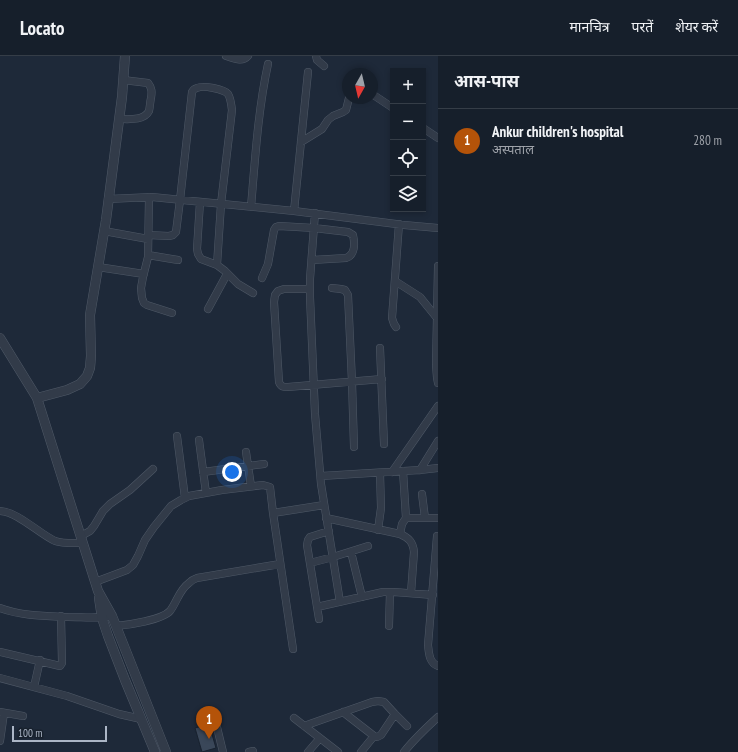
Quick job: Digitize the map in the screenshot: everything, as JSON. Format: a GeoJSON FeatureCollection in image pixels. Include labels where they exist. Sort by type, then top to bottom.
{"type":"FeatureCollection","features":[{"type":"Feature","properties":{"kind":"street"},"geometry":{"type":"LineString","coordinates":[[37,398],[67,390],[80,384],[87,376],[90,368],[90,315],[104,231],[119,119],[125,56]]}},
{"type":"Feature","properties":{"kind":"street"},"geometry":{"type":"LineString","coordinates":[[226,56],[242,60],[246,59],[248,56]]}},
{"type":"Feature","properties":{"kind":"street"},"geometry":{"type":"LineString","coordinates":[[316,56],[317,60],[324,66]]}},
{"type":"Feature","properties":{"kind":"street"},"geometry":{"type":"LineString","coordinates":[[251,207],[262,98],[268,64]]}},
{"type":"Feature","properties":{"kind":"street"},"geometry":{"type":"LineString","coordinates":[[294,211],[308,72]]}},
{"type":"Feature","properties":{"kind":"street"},"geometry":{"type":"LineString","coordinates":[[119,119],[143,117],[148,113],[150,109],[152,90],[148,83],[123,80]]}},
{"type":"Feature","properties":{"kind":"street"},"geometry":{"type":"LineString","coordinates":[[104,231],[148,237],[169,236],[176,232],[192,92],[198,87],[220,89],[227,93],[232,110],[221,204],[217,266]]}},
{"type":"Feature","properties":{"kind":"street"},"geometry":{"type":"LineString","coordinates":[[378,98],[390,106]]}},
{"type":"Feature","properties":{"kind":"street"},"geometry":{"type":"LineString","coordinates":[[301,142],[322,129],[328,120],[333,116],[344,112],[348,104]]}},
{"type":"Feature","properties":{"kind":"street"},"geometry":{"type":"LineString","coordinates":[[426,130],[438,138]]}},
{"type":"Feature","properties":{"kind":"street"},"geometry":{"type":"LineString","coordinates":[[108,199],[149,197],[315,213],[438,228]]}},
{"type":"Feature","properties":{"kind":"street"},"geometry":{"type":"LineString","coordinates":[[149,197],[148,255],[141,288],[142,298],[144,303],[147,305],[172,313]]}},
{"type":"Feature","properties":{"kind":"street"},"geometry":{"type":"LineString","coordinates":[[200,202],[198,254],[201,259],[217,266],[238,284],[253,293]]}},
{"type":"Feature","properties":{"kind":"street"},"geometry":{"type":"LineString","coordinates":[[315,213],[310,288],[313,385],[324,505],[340,602]]}},
{"type":"Feature","properties":{"kind":"street"},"geometry":{"type":"LineString","coordinates":[[396,327],[392,318],[399,224]]}},
{"type":"Feature","properties":{"kind":"street"},"geometry":{"type":"LineString","coordinates":[[262,278],[268,264],[274,230],[276,227],[314,228],[348,232],[352,235],[354,240],[353,252],[351,256],[346,258],[312,260]]}},
{"type":"Feature","properties":{"kind":"street"},"geometry":{"type":"LineString","coordinates":[[148,255],[178,260]]}},
{"type":"Feature","properties":{"kind":"street"},"geometry":{"type":"LineString","coordinates":[[438,266],[436,365],[438,383]]}},
{"type":"Feature","properties":{"kind":"street"},"geometry":{"type":"LineString","coordinates":[[98,267],[144,274]]}},
{"type":"Feature","properties":{"kind":"street"},"geometry":{"type":"LineString","coordinates":[[208,309],[227,274]]}},
{"type":"Feature","properties":{"kind":"street"},"geometry":{"type":"LineString","coordinates":[[395,281],[420,297],[437,318]]}},
{"type":"Feature","properties":{"kind":"street"},"geometry":{"type":"LineString","coordinates":[[310,288],[284,289],[278,291],[275,295],[274,302],[280,385],[282,387],[288,387],[382,379]]}},
{"type":"Feature","properties":{"kind":"street"},"geometry":{"type":"LineString","coordinates":[[332,288],[345,290],[348,295],[354,447]]}},
{"type":"Feature","properties":{"kind":"street"},"geometry":{"type":"LineString","coordinates":[[0,338],[37,398],[97,587],[102,618],[155,752]]}},
{"type":"Feature","properties":{"kind":"street"},"geometry":{"type":"LineString","coordinates":[[380,348],[384,444]]}},
{"type":"Feature","properties":{"kind":"street"},"geometry":{"type":"LineString","coordinates":[[392,472],[438,406]]}},
{"type":"Feature","properties":{"kind":"street"},"geometry":{"type":"LineString","coordinates":[[177,436],[185,498]]}},
{"type":"Feature","properties":{"kind":"street"},"geometry":{"type":"LineString","coordinates":[[199,440],[206,493]]}},
{"type":"Feature","properties":{"kind":"street"},"geometry":{"type":"LineString","coordinates":[[420,470],[438,440]]}},
{"type":"Feature","properties":{"kind":"street"},"geometry":{"type":"LineString","coordinates":[[246,452],[251,486]]}},
{"type":"Feature","properties":{"kind":"street"},"geometry":{"type":"LineString","coordinates":[[203,472],[264,464]]}},
{"type":"Feature","properties":{"kind":"street"},"geometry":{"type":"LineString","coordinates":[[321,476],[438,468]]}},
{"type":"Feature","properties":{"kind":"street"},"geometry":{"type":"LineString","coordinates":[[0,511],[14,515],[45,536],[57,541],[67,543],[82,540],[94,526],[103,511],[110,504],[130,490],[153,470]]}},
{"type":"Feature","properties":{"kind":"street"},"geometry":{"type":"LineString","coordinates":[[400,534],[402,524],[406,518],[403,471]]}},
{"type":"Feature","properties":{"kind":"street"},"geometry":{"type":"LineString","coordinates":[[378,530],[381,508],[380,473]]}},
{"type":"Feature","properties":{"kind":"street"},"geometry":{"type":"LineString","coordinates":[[97,587],[133,565],[145,540],[154,526],[171,506],[185,498],[206,493],[263,485],[270,488],[272,513],[293,650]]}},
{"type":"Feature","properties":{"kind":"street"},"geometry":{"type":"LineString","coordinates":[[422,494],[425,518]]}},
{"type":"Feature","properties":{"kind":"street"},"geometry":{"type":"LineString","coordinates":[[272,513],[324,505]]}},
{"type":"Feature","properties":{"kind":"street"},"geometry":{"type":"LineString","coordinates":[[326,518],[400,534],[407,537],[413,546],[414,552],[411,593]]}},
{"type":"Feature","properties":{"kind":"street"},"geometry":{"type":"LineString","coordinates":[[406,518],[438,518]]}},
{"type":"Feature","properties":{"kind":"street"},"geometry":{"type":"LineString","coordinates":[[319,619],[307,545],[310,537],[328,531]]}},
{"type":"Feature","properties":{"kind":"street"},"geometry":{"type":"LineString","coordinates":[[436,536],[429,652],[432,662],[438,666]]}},
{"type":"Feature","properties":{"kind":"street"},"geometry":{"type":"LineString","coordinates":[[310,562],[333,557],[368,546]]}},
{"type":"Feature","properties":{"kind":"street"},"geometry":{"type":"LineString","coordinates":[[351,552],[362,597]]}},
{"type":"Feature","properties":{"kind":"street"},"geometry":{"type":"LineString","coordinates":[[116,626],[137,623],[169,613],[181,591],[188,583],[197,578],[280,564]]}},
{"type":"Feature","properties":{"kind":"street"},"geometry":{"type":"LineString","coordinates":[[97,587],[112,616],[166,752]]}},
{"type":"Feature","properties":{"kind":"street"},"geometry":{"type":"LineString","coordinates":[[317,607],[383,592],[433,595]]}},
{"type":"Feature","properties":{"kind":"street"},"geometry":{"type":"LineString","coordinates":[[389,626],[390,592]]}},
{"type":"Feature","properties":{"kind":"street"},"geometry":{"type":"LineString","coordinates":[[0,608],[31,615],[102,618],[112,616]]}},
{"type":"Feature","properties":{"kind":"street"},"geometry":{"type":"LineString","coordinates":[[0,652],[58,665],[62,664],[61,616]]}},
{"type":"Feature","properties":{"kind":"street"},"geometry":{"type":"LineString","coordinates":[[34,687],[40,660]]}},
{"type":"Feature","properties":{"kind":"street"},"geometry":{"type":"LineString","coordinates":[[0,678],[67,696],[119,714],[141,719]]}},
{"type":"Feature","properties":{"kind":"street"},"geometry":{"type":"LineString","coordinates":[[304,726],[378,701],[384,702],[407,726]]}},
{"type":"Feature","properties":{"kind":"street"},"geometry":{"type":"LineString","coordinates":[[343,712],[377,737],[381,735],[395,714]]}},
{"type":"Feature","properties":{"kind":"street"},"geometry":{"type":"LineString","coordinates":[[0,741],[2,713],[23,716]]}},
{"type":"Feature","properties":{"kind":"street"},"geometry":{"type":"LineString","coordinates":[[404,752],[424,729],[438,717]]}},
{"type":"Feature","properties":{"kind":"street"},"geometry":{"type":"LineString","coordinates":[[294,718],[338,752]]}},
{"type":"Feature","properties":{"kind":"street"},"geometry":{"type":"LineString","coordinates":[[215,719],[223,752]]}},
{"type":"Feature","properties":{"kind":"street"},"geometry":{"type":"LineString","coordinates":[[361,752],[374,736]]}},
{"type":"Feature","properties":{"kind":"street"},"geometry":{"type":"LineString","coordinates":[[308,752],[320,738]]}},
{"type":"Feature","properties":{"kind":"building"},"geometry":{"type":"Polygon","coordinates":[[[209,724],[216,748],[202,752],[195,728],[209,724]]]}},
{"type":"Feature","properties":{"kind":"place","name":"Ankur children's hospital"},"geometry":{"type":"Point","coordinates":[209,739]}}]}
